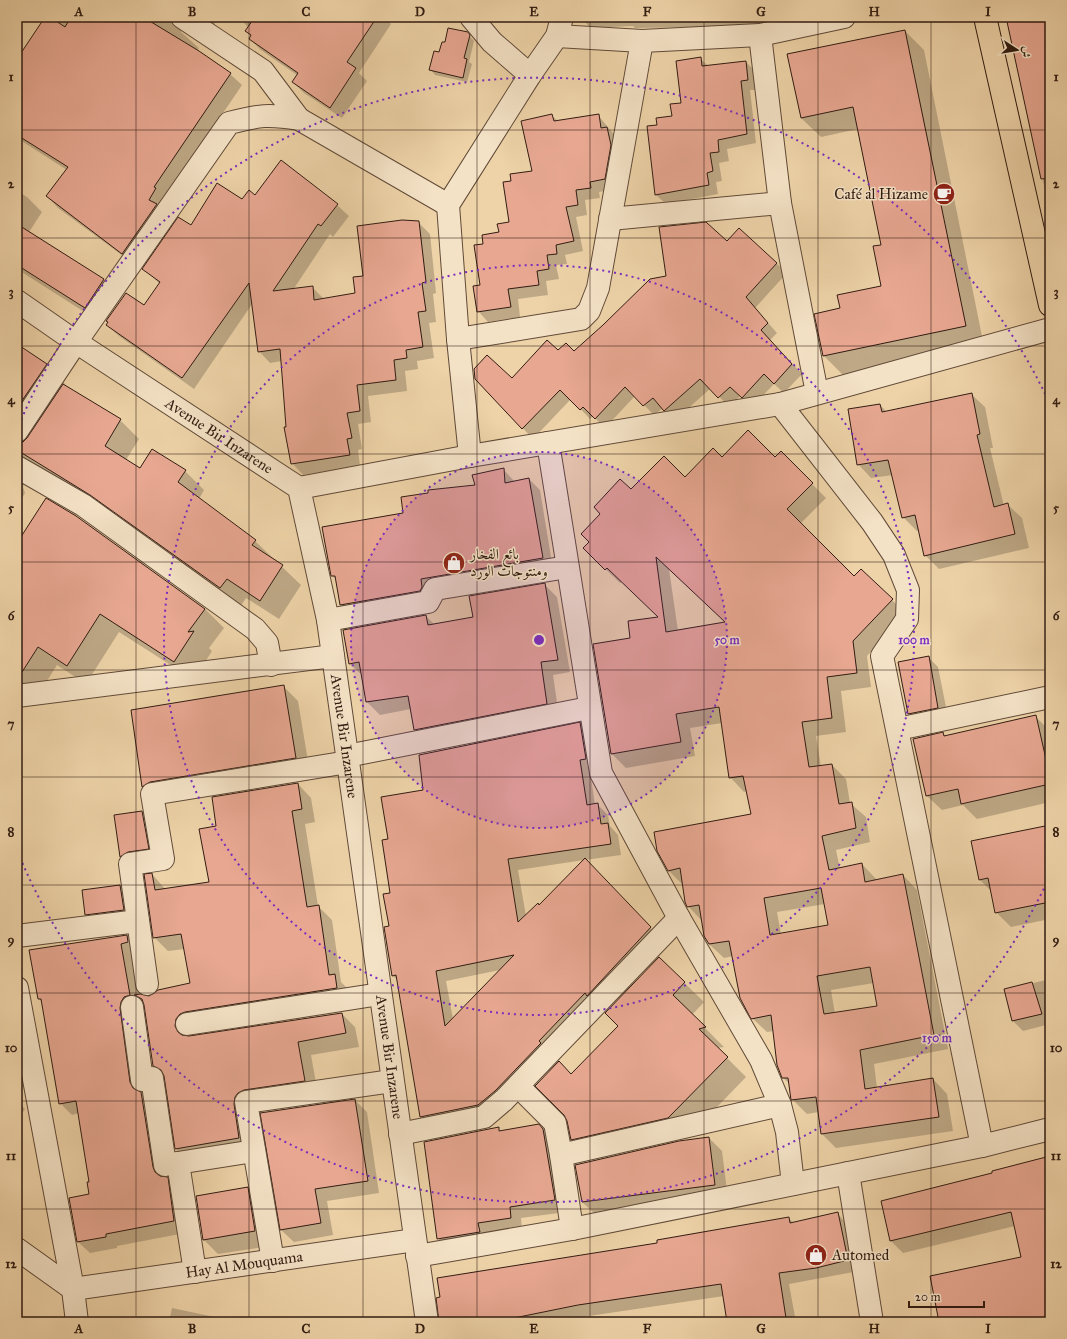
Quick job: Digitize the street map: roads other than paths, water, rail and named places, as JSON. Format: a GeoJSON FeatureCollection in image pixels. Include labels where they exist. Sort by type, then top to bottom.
{"type":"FeatureCollection","features":[{"type":"Feature","properties":{"kind":"main road"},"geometry":{"type":"LineString","coordinates":[[985,17],[1050,305]]}},
{"type":"Feature","properties":{"kind":"street"},"geometry":{"type":"LineString","coordinates":[[182,17],[263,71],[299,119]]}},
{"type":"Feature","properties":{"kind":"street"},"geometry":{"type":"LineString","coordinates":[[471,17],[492,42],[530,75]]}},
{"type":"Feature","properties":{"kind":"street"},"geometry":{"type":"LineString","coordinates":[[470,456],[458,339],[448,205],[560,27],[642,41],[760,35],[844,17]]}},
{"type":"Feature","properties":{"kind":"street"},"geometry":{"type":"LineString","coordinates":[[760,35],[780,203],[817,393]]}},
{"type":"Feature","properties":{"kind":"street"},"geometry":{"type":"LineString","coordinates":[[458,339],[581,319],[589,311],[598,288],[642,41]]}},
{"type":"Feature","properties":{"kind":"street"},"geometry":{"type":"LineString","coordinates":[[17,431],[76,342],[229,123],[257,115],[275,115],[299,119],[448,205]]}},
{"type":"Feature","properties":{"kind":"street"},"geometry":{"type":"LineString","coordinates":[[610,219],[780,203]]}},
{"type":"Feature","properties":{"kind":"street","name":"Avenue Bir Inzarene"},"geometry":{"type":"LineString","coordinates":[[17,301],[76,342],[299,488],[328,620],[334,656],[392,1081],[427,1322]]}},
{"type":"Feature","properties":{"kind":"street"},"geometry":{"type":"LineString","coordinates":[[299,488],[470,456],[780,404],[1050,329]]}},
{"type":"Feature","properties":{"kind":"street"},"geometry":{"type":"LineString","coordinates":[[780,404],[872,522],[894,555],[908,590],[907,619],[882,656],[982,1146]]}},
{"type":"Feature","properties":{"kind":"street"},"geometry":{"type":"LineString","coordinates":[[548,443],[600,773],[679,918],[761,1060],[780,1105],[787,1132],[793,1184]]}},
{"type":"Feature","properties":{"kind":"street"},"geometry":{"type":"LineString","coordinates":[[17,467],[83,505],[255,629],[267,643],[271,665]]}},
{"type":"Feature","properties":{"kind":"street"},"geometry":{"type":"LineString","coordinates":[[328,620],[428,602],[435,589],[567,567]]}},
{"type":"Feature","properties":{"kind":"street"},"geometry":{"type":"LineString","coordinates":[[17,696],[334,656]]}},
{"type":"Feature","properties":{"kind":"street"},"geometry":{"type":"LineString","coordinates":[[898,729],[1050,696]]}},
{"type":"Feature","properties":{"kind":"street"},"geometry":{"type":"LineString","coordinates":[[147,984],[130,864],[163,859],[152,794],[348,759],[589,708]]}},
{"type":"Feature","properties":{"kind":"street"},"geometry":{"type":"LineString","coordinates":[[400,1134],[484,1117],[518,1086],[679,918]]}},
{"type":"Feature","properties":{"kind":"street"},"geometry":{"type":"LineString","coordinates":[[17,936],[138,921]]}},
{"type":"Feature","properties":{"kind":"street"},"geometry":{"type":"LineString","coordinates":[[17,988],[73,1289],[77,1322]]}},
{"type":"Feature","properties":{"kind":"street"},"geometry":{"type":"LineString","coordinates":[[187,1024],[380,994]]}},
{"type":"Feature","properties":{"kind":"street"},"geometry":{"type":"LineString","coordinates":[[132,1007],[142,1080],[152,1078],[165,1165],[254,1151]]}},
{"type":"Feature","properties":{"kind":"street"},"geometry":{"type":"LineString","coordinates":[[273,1261],[246,1102],[392,1081]]}},
{"type":"Feature","properties":{"kind":"street"},"geometry":{"type":"LineString","coordinates":[[518,1086],[555,1123],[572,1229]]}},
{"type":"Feature","properties":{"kind":"street"},"geometry":{"type":"LineString","coordinates":[[561,1155],[780,1105]]}},
{"type":"Feature","properties":{"kind":"street","name":"Hay Al Mouquama"},"geometry":{"type":"LineString","coordinates":[[73,1289],[273,1261],[416,1248],[572,1229],[982,1146],[1050,1129]]}},
{"type":"Feature","properties":{"kind":"street"},"geometry":{"type":"LineString","coordinates":[[178,1163],[195,1272]]}},
{"type":"Feature","properties":{"kind":"street"},"geometry":{"type":"LineString","coordinates":[[848,1173],[872,1322]]}},
{"type":"Feature","properties":{"kind":"street"},"geometry":{"type":"LineString","coordinates":[[17,1249],[73,1289]]}},
{"type":"Feature","properties":{"kind":"place","name":"Café al Hizame"},"geometry":{"type":"Point","coordinates":[944,194]}},
{"type":"Feature","properties":{"kind":"place","name":"بائع الفخار ومنتوجات الورد"},"geometry":{"type":"Point","coordinates":[454,563]}},
{"type":"Feature","properties":{"kind":"place","name":"Automed"},"geometry":{"type":"Point","coordinates":[816,1255]}}]}
